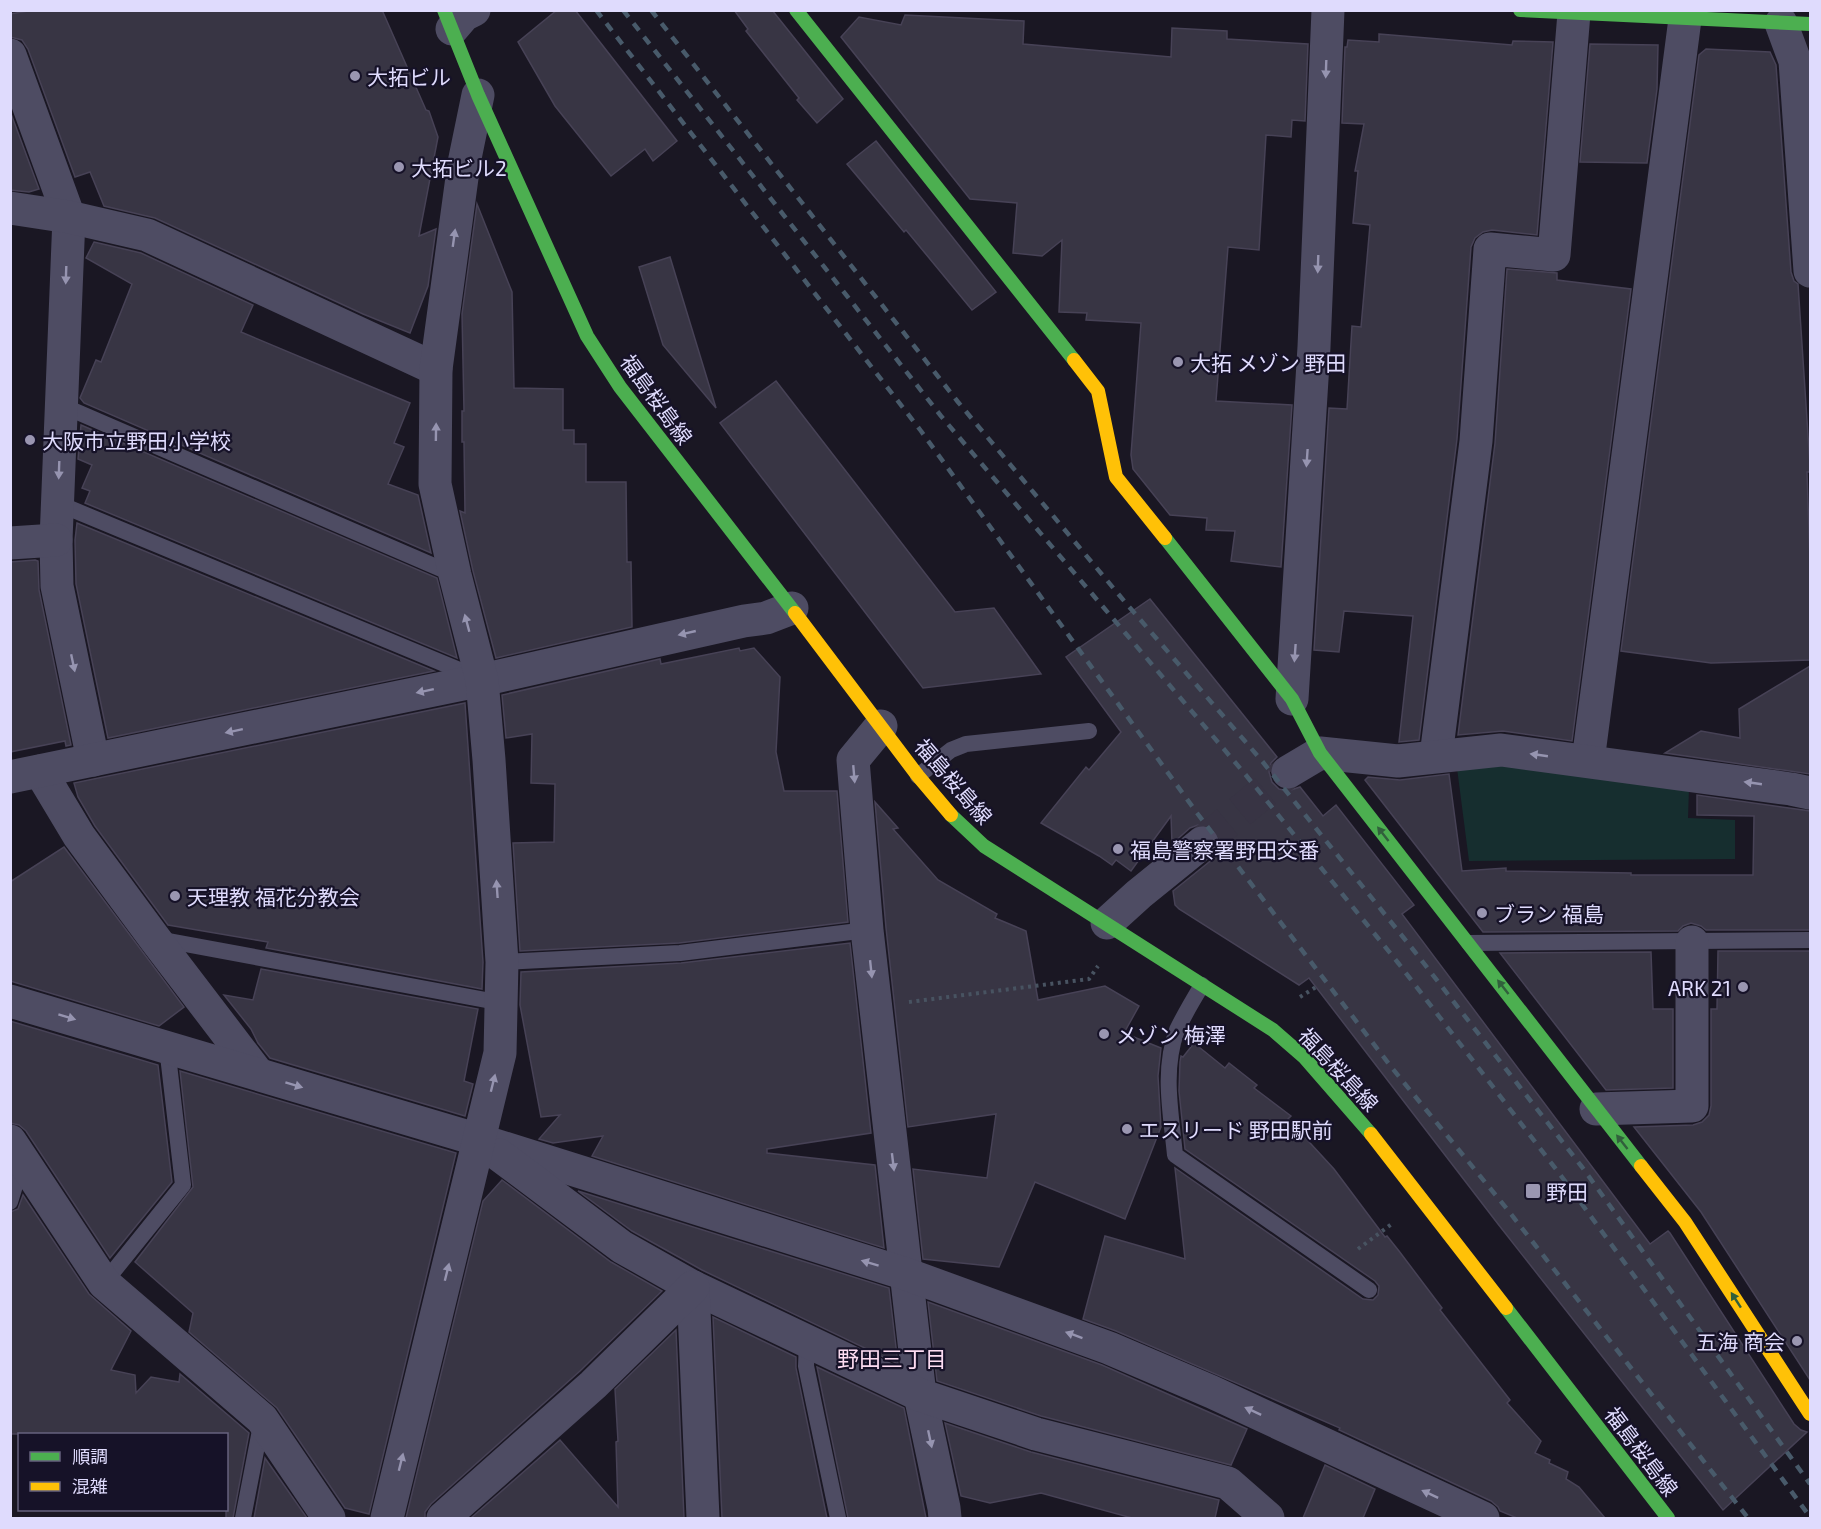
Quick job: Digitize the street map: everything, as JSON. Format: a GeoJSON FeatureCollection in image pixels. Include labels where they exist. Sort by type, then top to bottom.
{"type":"FeatureCollection","features":[{"type":"Feature","properties":{"kind":"street"},"geometry":{"type":"LineString","coordinates":[[796,10],[1098,391],[1116,477],[1292,699],[1320,753],[1685,1222],[1808,1406]]}},
{"type":"Feature","properties":{"kind":"street"},"geometry":{"type":"LineString","coordinates":[[1292,699],[1314,347],[1328,10]]}},
{"type":"Feature","properties":{"kind":"street"},"geometry":{"type":"LineString","coordinates":[[1520,10],[1685,19],[1791,19],[1810,271]]}},
{"type":"Feature","properties":{"kind":"street"},"geometry":{"type":"LineString","coordinates":[[1436,756],[1476,441],[1490,249],[1554,255],[1574,13]]}},
{"type":"Feature","properties":{"kind":"street","name":"福島桜島線"},"geometry":{"type":"LineString","coordinates":[[457,17],[478,95],[587,336],[626,396],[792,608],[918,776],[952,816],[984,846],[1272,1030],[1304,1057],[1359,1119],[1668,1518]]}},
{"type":"Feature","properties":{"kind":"street"},"geometry":{"type":"LineString","coordinates":[[1588,761],[1685,19]]}},
{"type":"Feature","properties":{"kind":"street"},"geometry":{"type":"LineString","coordinates":[[10,54],[69,217],[57,503],[57,586],[93,760]]}},
{"type":"Feature","properties":{"kind":"street"},"geometry":{"type":"LineString","coordinates":[[387,1518],[500,1053],[502,962],[482,680],[435,484],[436,369],[464,162],[478,95]]}},
{"type":"Feature","properties":{"kind":"street"},"geometry":{"type":"LineString","coordinates":[[10,208],[69,217],[147,235],[436,369]]}},
{"type":"Feature","properties":{"kind":"street"},"geometry":{"type":"LineString","coordinates":[[10,543],[56,540]]}},
{"type":"Feature","properties":{"kind":"street"},"geometry":{"type":"LineString","coordinates":[[258,1074],[154,939],[79,836],[25,774],[482,680],[766,618],[792,608]]}},
{"type":"Feature","properties":{"kind":"street"},"geometry":{"type":"LineString","coordinates":[[880,726],[853,760],[875,1006],[920,1395],[945,1518]]}},
{"type":"Feature","properties":{"kind":"street"},"geometry":{"type":"LineString","coordinates":[[1288,772],[1320,753],[1398,761],[1501,750],[1810,793]]}},
{"type":"Feature","properties":{"kind":"street"},"geometry":{"type":"LineString","coordinates":[[1107,923],[1202,843]]}},
{"type":"Feature","properties":{"kind":"street"},"geometry":{"type":"LineString","coordinates":[[1596,1109],[1692,1106],[1692,942]]}},
{"type":"Feature","properties":{"kind":"street"},"geometry":{"type":"LineString","coordinates":[[10,1001],[479,1140],[906,1274],[1109,1348],[1212,1392],[1483,1518]]}},
{"type":"Feature","properties":{"kind":"street"},"geometry":{"type":"LineString","coordinates":[[479,1140],[622,1247],[693,1287],[807,1342],[920,1395],[1036,1434],[1228,1483],[1268,1518]]}},
{"type":"Feature","properties":{"kind":"street"},"geometry":{"type":"LineString","coordinates":[[17,1150],[104,1283],[262,1419],[329,1518]]}},
{"type":"Feature","properties":{"kind":"street"},"geometry":{"type":"LineString","coordinates":[[443,1518],[593,1385],[693,1287]]}},
{"type":"Feature","properties":{"kind":"street"},"geometry":{"type":"LineString","coordinates":[[693,1287],[703,1518]]}},
{"type":"Feature","properties":{"kind":"lane"},"geometry":{"type":"LineString","coordinates":[[61,405],[455,575]]}},
{"type":"Feature","properties":{"kind":"lane"},"geometry":{"type":"LineString","coordinates":[[57,503],[482,680]]}},
{"type":"Feature","properties":{"kind":"lane"},"geometry":{"type":"LineString","coordinates":[[918,776],[951,750],[966,744],[1089,731]]}},
{"type":"Feature","properties":{"kind":"lane"},"geometry":{"type":"LineString","coordinates":[[502,962],[680,953],[867,930]]}},
{"type":"Feature","properties":{"kind":"lane"},"geometry":{"type":"LineString","coordinates":[[154,939],[502,1003]]}},
{"type":"Feature","properties":{"kind":"lane"},"geometry":{"type":"LineString","coordinates":[[1468,944],[1810,940]]}},
{"type":"Feature","properties":{"kind":"lane"},"geometry":{"type":"LineString","coordinates":[[1202,985],[1177,1031],[1167,1078],[1175,1155],[1369,1290]]}},
{"type":"Feature","properties":{"kind":"lane"},"geometry":{"type":"LineString","coordinates":[[104,1283],[183,1185],[167,1047]]}},
{"type":"Feature","properties":{"kind":"lane"},"geometry":{"type":"LineString","coordinates":[[10,1202],[17,1150]]}},
{"type":"Feature","properties":{"kind":"lane"},"geometry":{"type":"LineString","coordinates":[[807,1342],[806,1365],[837,1518]]}},
{"type":"Feature","properties":{"kind":"lane"},"geometry":{"type":"LineString","coordinates":[[243,1518],[262,1419]]}},
{"type":"Feature","properties":{"kind":"path"},"geometry":{"type":"LineString","coordinates":[[875,1006],[1089,979],[1098,966]]}},
{"type":"Feature","properties":{"kind":"path"},"geometry":{"type":"LineString","coordinates":[[1300,997],[1316,987]]}},
{"type":"Feature","properties":{"kind":"path"},"geometry":{"type":"LineString","coordinates":[[1334,1266],[1393,1223]]}},
{"type":"Feature","properties":{"kind":"green space"},"geometry":{"type":"Polygon","coordinates":[[[1510,764],[1689,788],[1688,818],[1735,820],[1735,859],[1469,861],[1457,768],[1510,764]]]}},
{"type":"Feature","properties":{"kind":"building"},"geometry":{"type":"Polygon","coordinates":[[[34,10],[382,10],[426,110],[429,111],[438,137],[419,236],[436,229],[428,286],[410,333],[363,314],[155,218],[104,206],[90,172],[75,177],[28,49],[22,40],[10,37],[10,14],[34,10]]]}},
{"type":"Feature","properties":{"kind":"building"},"geometry":{"type":"Polygon","coordinates":[[[557,10],[575,10],[677,141],[653,161],[645,149],[611,176],[555,106],[518,42],[557,10]]]}},
{"type":"Feature","properties":{"kind":"building"},"geometry":{"type":"Polygon","coordinates":[[[734,10],[772,10],[843,99],[817,123],[746,31],[748,29],[734,10]]]}},
{"type":"Feature","properties":{"kind":"building"},"geometry":{"type":"Polygon","coordinates":[[[905,15],[1024,21],[1023,44],[1171,57],[1172,28],[1227,31],[1227,39],[1308,44],[1305,121],[1292,120],[1291,137],[1266,135],[1259,250],[1228,247],[1216,401],[1292,405],[1281,567],[1231,561],[1235,531],[1206,530],[1207,518],[1170,515],[1133,469],[1131,455],[1141,323],[1086,320],[1087,313],[1059,312],[1062,240],[1042,256],[1013,253],[1017,203],[970,199],[841,37],[859,17],[901,25],[905,15]]]}},
{"type":"Feature","properties":{"kind":"building"},"geometry":{"type":"Polygon","coordinates":[[[1379,34],[1512,45],[1513,41],[1553,42],[1537,235],[1492,230],[1483,232],[1475,238],[1471,247],[1457,439],[1419,740],[1399,742],[1413,616],[1344,611],[1339,652],[1314,650],[1329,408],[1347,409],[1352,326],[1361,327],[1370,225],[1353,223],[1358,171],[1355,171],[1364,124],[1342,123],[1345,47],[1347,47],[1348,40],[1379,42],[1379,34]]]}},
{"type":"Feature","properties":{"kind":"building"},"geometry":{"type":"Polygon","coordinates":[[[1590,44],[1658,45],[1657,89],[1647,163],[1580,162],[1590,44]]]}},
{"type":"Feature","properties":{"kind":"building"},"geometry":{"type":"Polygon","coordinates":[[[1706,49],[1770,52],[1776,65],[1791,272],[1794,281],[1798,284],[1810,465],[1810,472],[1807,472],[1810,660],[1711,663],[1621,651],[1699,55],[1706,49]]]}},
{"type":"Feature","properties":{"kind":"building"},"geometry":{"type":"Polygon","coordinates":[[[10,111],[39,189],[29,192],[10,190],[10,111]]]}},
{"type":"Feature","properties":{"kind":"building"},"geometry":{"type":"Polygon","coordinates":[[[876,141],[996,292],[972,310],[906,230],[904,232],[847,164],[876,141]]]}},
{"type":"Feature","properties":{"kind":"building"},"geometry":{"type":"Polygon","coordinates":[[[477,204],[512,292],[514,388],[563,389],[563,430],[574,430],[574,444],[586,444],[586,482],[626,482],[627,562],[631,562],[632,627],[496,658],[460,511],[465,513],[464,442],[462,442],[462,411],[464,411],[462,314],[477,204]]]}},
{"type":"Feature","properties":{"kind":"building"},"geometry":{"type":"Polygon","coordinates":[[[94,242],[141,253],[253,305],[241,332],[410,403],[394,443],[404,447],[388,484],[418,495],[431,553],[84,403],[80,398],[96,360],[101,362],[132,284],[86,258],[94,242]]]}},
{"type":"Feature","properties":{"kind":"building"},"geometry":{"type":"Polygon","coordinates":[[[670,257],[716,408],[663,345],[639,267],[670,257]]]}},
{"type":"Feature","properties":{"kind":"building"},"geometry":{"type":"Polygon","coordinates":[[[1507,269],[1557,273],[1557,280],[1631,289],[1572,741],[1503,731],[1458,735],[1495,443],[1507,269]]]}},
{"type":"Feature","properties":{"kind":"building"},"geometry":{"type":"Polygon","coordinates":[[[776,381],[955,612],[994,608],[1041,674],[923,688],[720,423],[776,381]]]}},
{"type":"Feature","properties":{"kind":"building"},"geometry":{"type":"Polygon","coordinates":[[[81,425],[437,578],[457,658],[85,503],[90,491],[82,488],[92,465],[78,459],[81,425]]]}},
{"type":"Feature","properties":{"kind":"building"},"geometry":{"type":"Polygon","coordinates":[[[77,523],[434,671],[108,738],[76,584],[77,523]]]}},
{"type":"Feature","properties":{"kind":"building"},"geometry":{"type":"Polygon","coordinates":[[[38,561],[39,590],[71,745],[66,746],[65,741],[10,752],[10,562],[38,561]]]}},
{"type":"Feature","properties":{"kind":"building"},"geometry":{"type":"Polygon","coordinates":[[[1150,599],[1277,757],[1271,763],[1269,772],[1272,782],[1279,789],[1288,791],[1300,787],[1323,816],[1336,805],[1414,905],[1402,914],[1650,1244],[1668,1231],[1670,1233],[1794,1424],[1807,1432],[1723,1510],[1498,1224],[1309,978],[1299,985],[1175,905],[1173,891],[1214,858],[1219,850],[1220,840],[1216,831],[1208,825],[1198,825],[1190,828],[1172,844],[1171,816],[1131,871],[1116,860],[1112,865],[1041,823],[1086,767],[1089,770],[1121,732],[1066,657],[1150,599]]]}},
{"type":"Feature","properties":{"kind":"building"},"geometry":{"type":"Polygon","coordinates":[[[739,648],[740,651],[754,648],[780,677],[776,752],[784,791],[837,791],[848,922],[679,943],[520,951],[513,843],[554,842],[555,784],[531,783],[532,734],[506,738],[502,695],[660,659],[661,664],[739,648]]]}},
{"type":"Feature","properties":{"kind":"building"},"geometry":{"type":"Polygon","coordinates":[[[1810,666],[1810,774],[1665,753],[1701,731],[1740,738],[1739,709],[1810,666]]]}},
{"type":"Feature","properties":{"kind":"building"},"geometry":{"type":"Polygon","coordinates":[[[465,703],[483,962],[482,989],[266,948],[268,942],[168,925],[95,826],[78,797],[74,783],[465,703]]]}},
{"type":"Feature","properties":{"kind":"building"},"geometry":{"type":"Polygon","coordinates":[[[1449,774],[1462,871],[1506,868],[1506,871],[1631,873],[1631,875],[1753,875],[1754,816],[1697,815],[1697,795],[1810,811],[1810,930],[1706,930],[1691,923],[1678,931],[1483,932],[1365,780],[1368,777],[1400,780],[1449,774]]]}},
{"type":"Feature","properties":{"kind":"building"},"geometry":{"type":"Polygon","coordinates":[[[875,802],[898,828],[893,829],[938,880],[997,914],[995,918],[1026,931],[1038,1000],[1105,986],[1139,1006],[1124,1033],[1161,1048],[1158,1076],[1161,1127],[1125,1219],[1035,1182],[999,1267],[923,1259],[913,1169],[987,1178],[996,1114],[908,1127],[875,802]]]}},
{"type":"Feature","properties":{"kind":"building"},"geometry":{"type":"Polygon","coordinates":[[[64,847],[184,1007],[159,1026],[10,981],[10,882],[64,847]]]}},
{"type":"Feature","properties":{"kind":"building"},"geometry":{"type":"Polygon","coordinates":[[[850,943],[871,1133],[767,1149],[767,1153],[875,1165],[884,1248],[592,1156],[603,1136],[553,1143],[539,1139],[560,1115],[541,1117],[520,1005],[521,972],[681,963],[850,943]]]}},
{"type":"Feature","properties":{"kind":"building"},"geometry":{"type":"Polygon","coordinates":[[[1718,951],[1810,951],[1810,1380],[1701,1212],[1634,1127],[1693,1125],[1702,1122],[1709,1115],[1711,1106],[1711,1009],[1717,1009],[1718,951]]]}},
{"type":"Feature","properties":{"kind":"building"},"geometry":{"type":"Polygon","coordinates":[[[1651,952],[1653,1009],[1673,1009],[1673,1088],[1606,1090],[1500,953],[1651,952]]]}},
{"type":"Feature","properties":{"kind":"building"},"geometry":{"type":"Polygon","coordinates":[[[261,969],[478,1009],[464,1081],[473,1084],[465,1116],[270,1058],[224,995],[253,1000],[261,969]]]}},
{"type":"Feature","properties":{"kind":"building"},"geometry":{"type":"Polygon","coordinates":[[[10,1021],[158,1065],[172,1182],[110,1258],[26,1131],[19,1125],[10,1123],[10,1021]]]}},
{"type":"Feature","properties":{"kind":"building"},"geometry":{"type":"Polygon","coordinates":[[[1194,1043],[1225,1068],[1229,1063],[1257,1085],[1254,1088],[1291,1116],[1288,1119],[1334,1169],[1385,1237],[1387,1236],[1399,1251],[1442,1308],[1440,1310],[1510,1400],[1507,1403],[1541,1441],[1535,1453],[1568,1472],[1566,1479],[1579,1487],[1605,1518],[1517,1518],[1500,1511],[1491,1501],[1339,1430],[1340,1428],[1116,1331],[1083,1319],[1105,1236],[1185,1259],[1175,1168],[1363,1299],[1373,1300],[1378,1295],[1379,1286],[1375,1281],[1185,1149],[1179,1091],[1180,1062],[1181,1056],[1183,1057],[1194,1043]]]}},
{"type":"Feature","properties":{"kind":"building"},"geometry":{"type":"Polygon","coordinates":[[[180,1071],[456,1153],[369,1514],[345,1508],[277,1408],[189,1332],[193,1313],[135,1262],[193,1187],[180,1071]]]}},
{"type":"Feature","properties":{"kind":"building"},"geometry":{"type":"Polygon","coordinates":[[[502,1180],[611,1262],[662,1291],[580,1371],[431,1504],[425,1512],[425,1518],[406,1518],[483,1201],[502,1180]]]}},
{"type":"Feature","properties":{"kind":"building"},"geometry":{"type":"Polygon","coordinates":[[[578,1191],[889,1288],[898,1364],[702,1270],[632,1231],[578,1191]]]}},
{"type":"Feature","properties":{"kind":"building"},"geometry":{"type":"Polygon","coordinates":[[[23,1195],[89,1294],[131,1331],[111,1370],[135,1375],[136,1393],[151,1377],[179,1382],[180,1374],[249,1433],[233,1518],[226,1518],[226,1511],[228,1511],[228,1433],[10,1434],[10,1212],[18,1209],[23,1195]]]}},
{"type":"Feature","properties":{"kind":"building"},"geometry":{"type":"Polygon","coordinates":[[[928,1302],[1102,1365],[1247,1429],[1231,1465],[1041,1416],[937,1381],[928,1302]]]}},
{"type":"Feature","properties":{"kind":"building"},"geometry":{"type":"Polygon","coordinates":[[[713,1317],[796,1357],[796,1368],[827,1518],[722,1518],[713,1317]]]}},
{"type":"Feature","properties":{"kind":"building"},"geometry":{"type":"Polygon","coordinates":[[[676,1330],[684,1518],[471,1518],[560,1440],[618,1507],[615,1389],[676,1330]]]}},
{"type":"Feature","properties":{"kind":"building"},"geometry":{"type":"Polygon","coordinates":[[[817,1367],[904,1408],[926,1518],[848,1518],[817,1367]]]}},
{"type":"Feature","properties":{"kind":"building"},"geometry":{"type":"Polygon","coordinates":[[[945,1423],[1031,1452],[1219,1500],[1215,1518],[1132,1518],[1041,1493],[990,1503],[961,1496],[945,1423]]]}},
{"type":"Feature","properties":{"kind":"building"},"geometry":{"type":"Polygon","coordinates":[[[265,1458],[307,1518],[254,1518],[265,1458]]]}},
{"type":"Feature","properties":{"kind":"building"},"geometry":{"type":"Polygon","coordinates":[[[1325,1465],[1375,1489],[1363,1518],[1303,1518],[1325,1465]]]}},
{"type":"Feature","properties":{"kind":"tunnel"},"geometry":{"type":"LineString","coordinates":[[1202,843],[1288,772]]}},
{"type":"Feature","properties":{"kind":"railway"},"geometry":{"type":"LineString","coordinates":[[596,10],[921,431],[1197,813],[1392,1068],[1507,1209],[1748,1518]]}},
{"type":"Feature","properties":{"kind":"railway"},"geometry":{"type":"LineString","coordinates":[[623,10],[941,416],[1245,774],[1399,964],[1565,1181],[1810,1517]]}},
{"type":"Feature","properties":{"kind":"railway"},"geometry":{"type":"LineString","coordinates":[[651,10],[958,402],[1125,602],[1262,761],[1415,952],[1582,1167],[1810,1484]]}},
{"type":"Feature","properties":{"kind":"traffic: fast"},"geometry":{"type":"LineString","coordinates":[[444,10],[478,95],[587,336],[620,387],[795,613]]}},
{"type":"Feature","properties":{"kind":"traffic: fast"},"geometry":{"type":"LineString","coordinates":[[796,10],[1074,360]]}},
{"type":"Feature","properties":{"kind":"traffic: fast"},"geometry":{"type":"LineString","coordinates":[[1520,10],[1810,24]]}},
{"type":"Feature","properties":{"kind":"traffic: fast"},"geometry":{"type":"LineString","coordinates":[[1165,538],[1292,699],[1320,753],[1641,1166]]}},
{"type":"Feature","properties":{"kind":"traffic: fast"},"geometry":{"type":"LineString","coordinates":[[951,815],[984,846],[1273,1030],[1304,1057],[1371,1134]]}},
{"type":"Feature","properties":{"kind":"traffic: fast"},"geometry":{"type":"LineString","coordinates":[[1506,1308],[1668,1518]]}},
{"type":"Feature","properties":{"kind":"traffic: slow"},"geometry":{"type":"LineString","coordinates":[[1074,360],[1098,391],[1116,477],[1165,538]]}},
{"type":"Feature","properties":{"kind":"traffic: slow"},"geometry":{"type":"LineString","coordinates":[[795,613],[918,776],[951,815]]}},
{"type":"Feature","properties":{"kind":"traffic: slow"},"geometry":{"type":"LineString","coordinates":[[1371,1134],[1506,1308]]}},
{"type":"Feature","properties":{"kind":"traffic: slow"},"geometry":{"type":"LineString","coordinates":[[1641,1166],[1685,1222],[1810,1414]]}},
{"type":"Feature","properties":{"kind":"place","name":"大拓ビル"},"geometry":{"type":"Point","coordinates":[355,76]}},
{"type":"Feature","properties":{"kind":"place","name":"大拓ビル2"},"geometry":{"type":"Point","coordinates":[399,167]}},
{"type":"Feature","properties":{"kind":"place","name":"大拓 メゾン 野田"},"geometry":{"type":"Point","coordinates":[1178,362]}},
{"type":"Feature","properties":{"kind":"place","name":"大阪市立野田小学校"},"geometry":{"type":"Point","coordinates":[30,440]}},
{"type":"Feature","properties":{"kind":"place","name":"福島警察署野田交番"},"geometry":{"type":"Point","coordinates":[1118,849]}},
{"type":"Feature","properties":{"kind":"place","name":"天理教 福花分教会"},"geometry":{"type":"Point","coordinates":[175,896]}},
{"type":"Feature","properties":{"kind":"place","name":"ブラン 福島"},"geometry":{"type":"Point","coordinates":[1482,913]}},
{"type":"Feature","properties":{"kind":"place","name":"ARK 21"},"geometry":{"type":"Point","coordinates":[1743,987]}},
{"type":"Feature","properties":{"kind":"place","name":"メゾン 梅澤"},"geometry":{"type":"Point","coordinates":[1104,1034]}},
{"type":"Feature","properties":{"kind":"place","name":"エスリード 野田駅前"},"geometry":{"type":"Point","coordinates":[1127,1129]}},
{"type":"Feature","properties":{"kind":"place","name":"野田"},"geometry":{"type":"Point","coordinates":[1533,1191]}},
{"type":"Feature","properties":{"kind":"place","name":"五海 商会"},"geometry":{"type":"Point","coordinates":[1797,1341]}},
{"type":"Feature","properties":{"kind":"district","name":"野田三丁目"},"geometry":{"type":"Point","coordinates":[892,1358]}}]}
